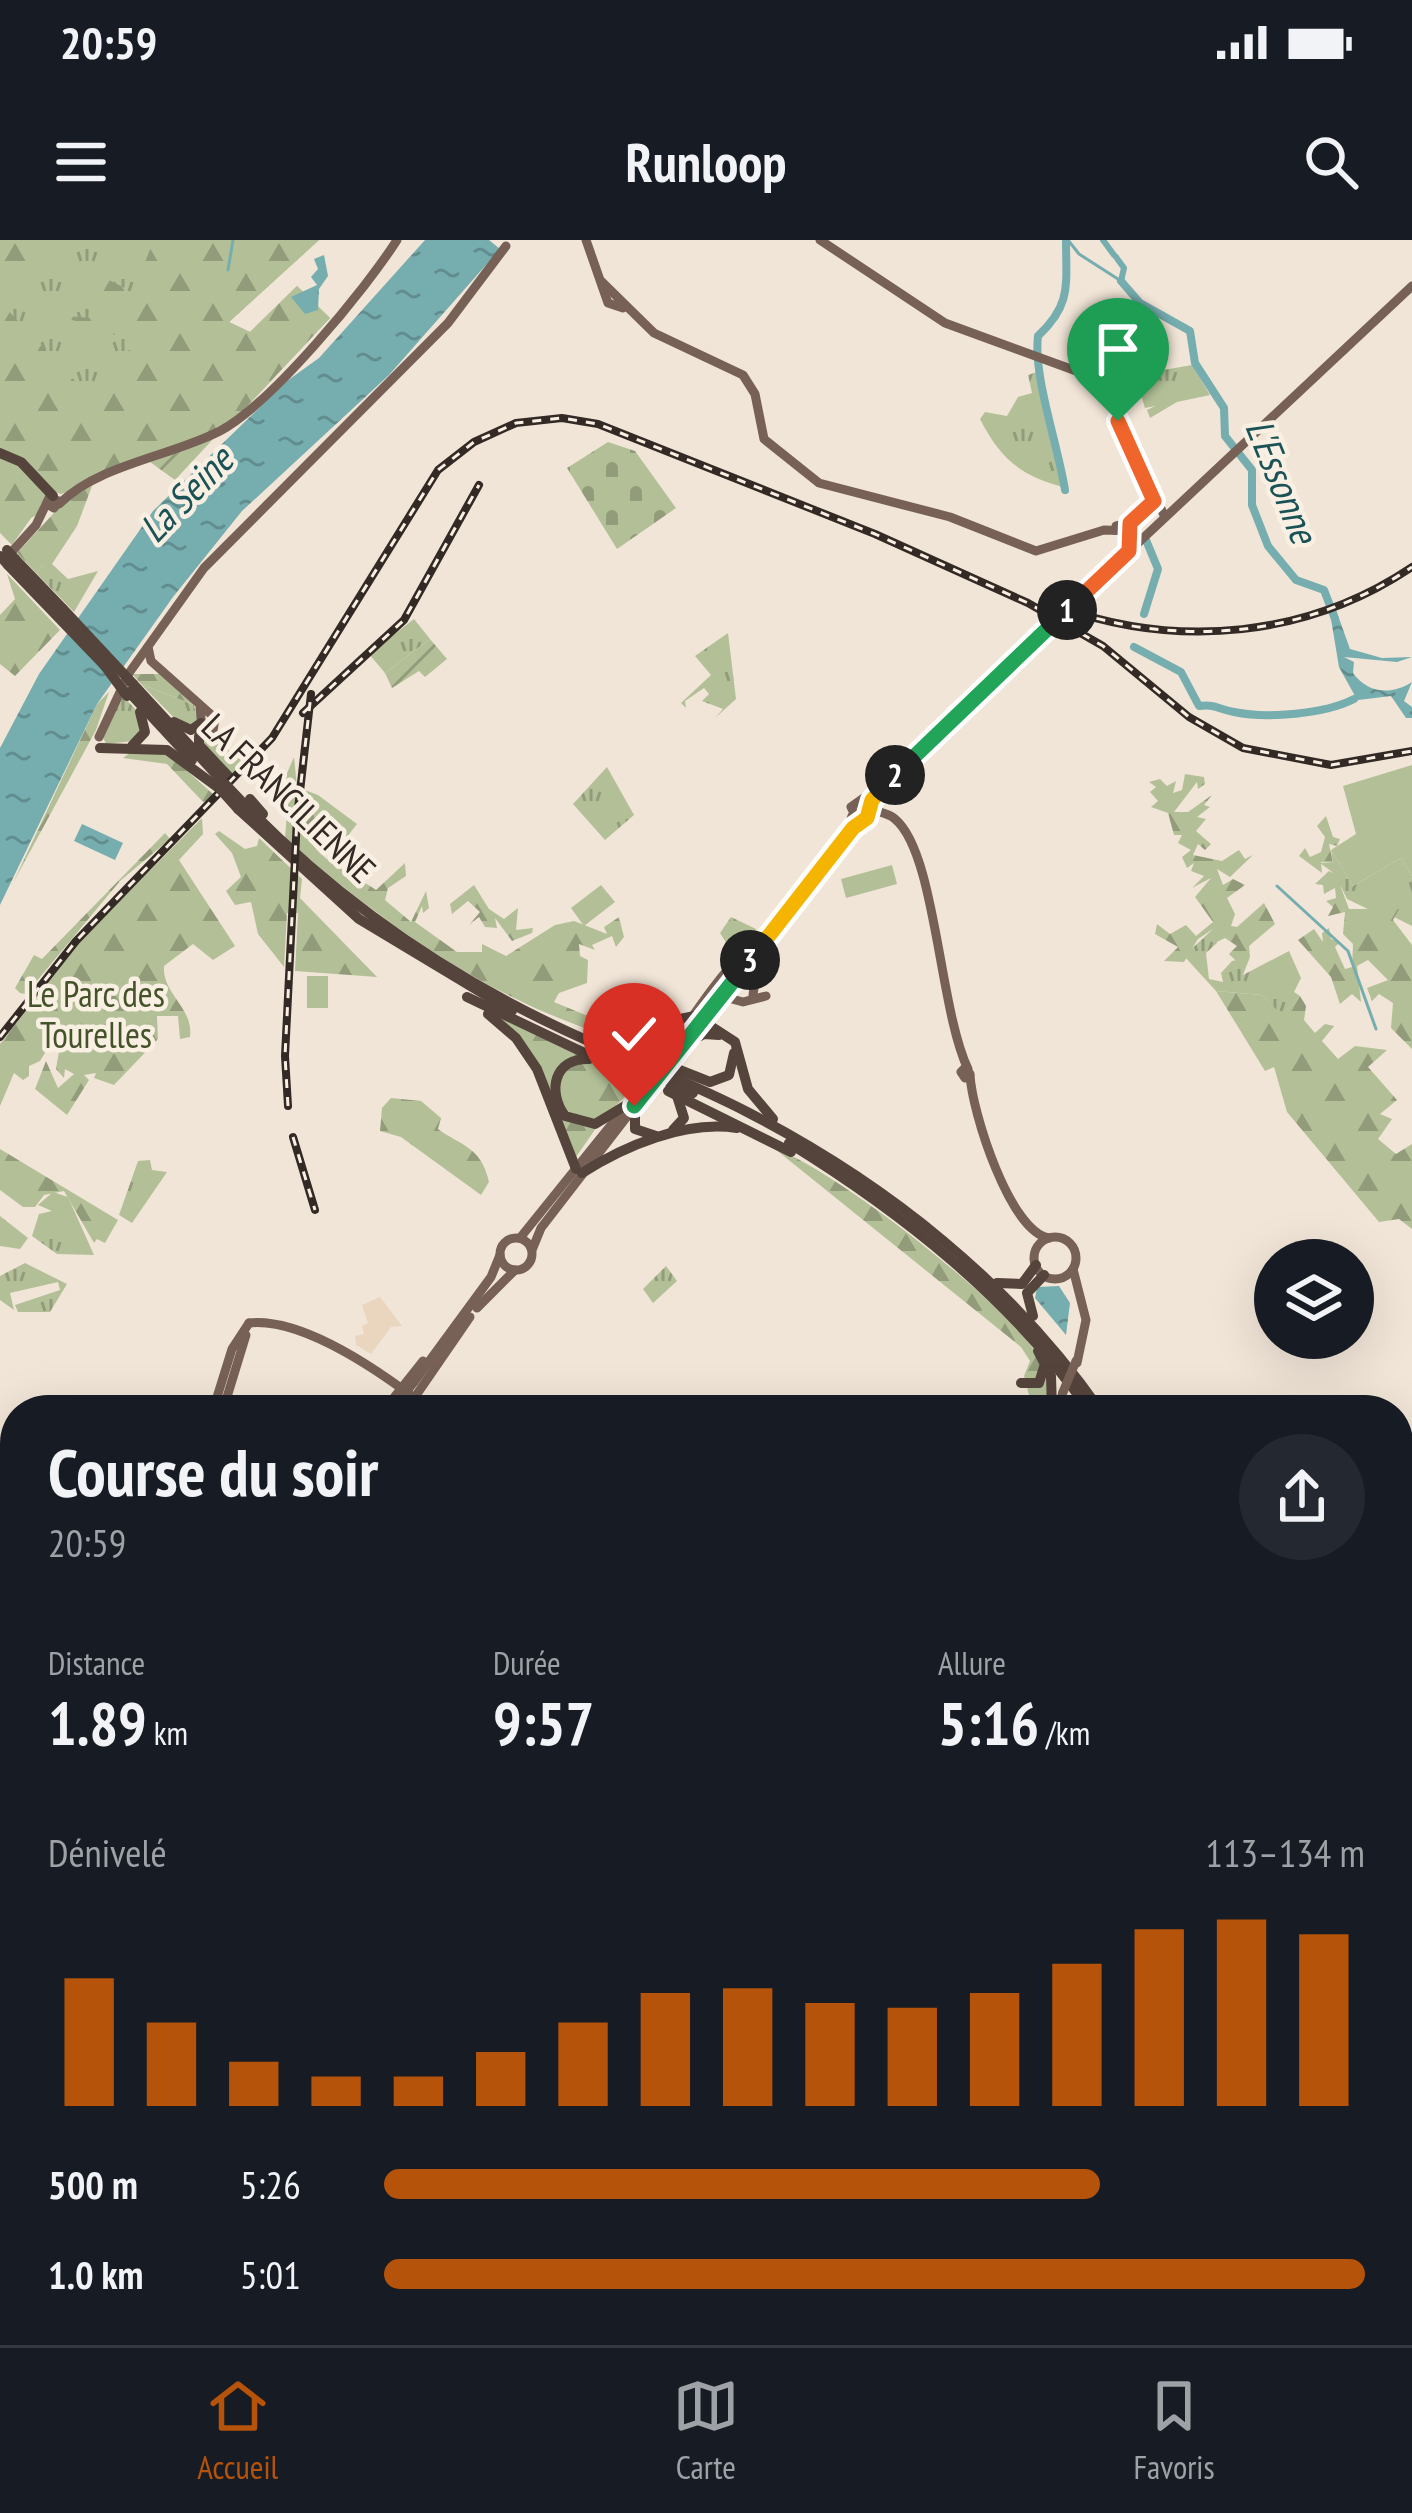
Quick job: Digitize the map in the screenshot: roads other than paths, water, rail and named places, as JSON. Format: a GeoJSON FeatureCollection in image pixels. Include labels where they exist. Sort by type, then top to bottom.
{"type":"FeatureCollection","features":[{"type":"Feature","properties":{"kind":"highway"},"geometry":{"type":"LineString","coordinates":[[0,455],[21,466],[53,502]]}},
{"type":"Feature","properties":{"kind":"highway","name":"LA FRANCILIENNE"},"geometry":{"type":"LineString","coordinates":[[4,558],[61,613],[105,667],[143,669]]}},
{"type":"Feature","properties":{"kind":"highway","name":"LA FRANCILIENNE"},"geometry":{"type":"LineString","coordinates":[[61,613],[143,669],[225,784],[317,885],[390,941],[473,992],[730,1111],[830,1165],[986,1291],[1034,1336],[1077,1395]]}},
{"type":"Feature","properties":{"kind":"highway"},"geometry":{"type":"LineString","coordinates":[[143,669],[181,728],[193,730],[205,723]]}},
{"type":"Feature","properties":{"kind":"highway"},"geometry":{"type":"LineString","coordinates":[[100,743],[120,749],[143,736],[143,669]]}},
{"type":"Feature","properties":{"kind":"highway"},"geometry":{"type":"LineString","coordinates":[[205,723],[199,745],[225,784]]}},
{"type":"Feature","properties":{"kind":"highway"},"geometry":{"type":"LineString","coordinates":[[100,743],[167,750],[225,784]]}},
{"type":"Feature","properties":{"kind":"highway","name":"LA FRANCILIENNE"},"geometry":{"type":"LineString","coordinates":[[244,804],[304,862],[431,958],[547,1022],[711,1094],[899,1206],[1022,1310],[1076,1367],[1092,1395]]}},
{"type":"Feature","properties":{"kind":"highway"},"geometry":{"type":"LineString","coordinates":[[390,941],[507,1030],[531,1058],[579,1171],[629,1146],[698,1127],[730,1127],[762,1136]]}},
{"type":"Feature","properties":{"kind":"highway"},"geometry":{"type":"LineString","coordinates":[[462,994],[830,1165]]}},
{"type":"Feature","properties":{"kind":"highway"},"geometry":{"type":"LineString","coordinates":[[588,1036],[646,1049],[680,1019],[699,1019],[737,1045],[750,1093],[766,1114],[830,1165]]}},
{"type":"Feature","properties":{"kind":"highway"},"geometry":{"type":"LineString","coordinates":[[547,1022],[705,1081],[729,1075],[735,1057],[724,1038],[704,1034],[686,1043]]}},
{"type":"Feature","properties":{"kind":"highway"},"geometry":{"type":"LineString","coordinates":[[745,1039],[750,1093]]}},
{"type":"Feature","properties":{"kind":"highway"},"geometry":{"type":"LineString","coordinates":[[598,1060],[575,1059],[560,1070],[554,1093],[560,1111],[576,1124],[595,1124],[631,1105],[637,1131],[650,1136],[670,1132],[680,1125],[685,1110],[669,1091]]}},
{"type":"Feature","properties":{"kind":"highway"},"geometry":{"type":"LineString","coordinates":[[974,1268],[1014,1287],[1040,1270]]}},
{"type":"Feature","properties":{"kind":"highway"},"geometry":{"type":"LineString","coordinates":[[1040,1270],[1030,1286],[1027,1306],[1076,1367]]}},
{"type":"Feature","properties":{"kind":"highway"},"geometry":{"type":"LineString","coordinates":[[986,1291],[1034,1348],[1051,1376],[1054,1395]]}},
{"type":"Feature","properties":{"kind":"highway"},"geometry":{"type":"LineString","coordinates":[[1021,1383],[1034,1386],[1043,1377],[1034,1348]]}},
{"type":"Feature","properties":{"kind":"main road"},"geometry":{"type":"LineString","coordinates":[[4,558],[53,502],[209,436],[243,414],[344,309],[397,240]]}},
{"type":"Feature","properties":{"kind":"main road"},"geometry":{"type":"LineString","coordinates":[[586,240],[601,281],[615,302],[653,332],[749,382],[762,435],[819,483],[950,517],[1036,551],[1104,528],[1136,538]]}},
{"type":"Feature","properties":{"kind":"main road"},"geometry":{"type":"LineString","coordinates":[[820,240],[945,323],[1090,376],[1103,372],[1102,386],[1165,518]]}},
{"type":"Feature","properties":{"kind":"main road"},"geometry":{"type":"LineString","coordinates":[[100,743],[209,562],[448,323],[508,243]]}},
{"type":"Feature","properties":{"kind":"main road"},"geometry":{"type":"LineString","coordinates":[[1136,538],[1165,518],[1412,286]]}},
{"type":"Feature","properties":{"kind":"main road"},"geometry":{"type":"LineString","coordinates":[[411,1395],[468,1315],[507,1240],[520,1238],[579,1171],[863,812],[935,735],[1109,570],[1136,538],[1154,501]]}},
{"type":"Feature","properties":{"kind":"main road"},"geometry":{"type":"LineString","coordinates":[[143,669],[200,708],[205,723]]}},
{"type":"Feature","properties":{"kind":"main road"},"geometry":{"type":"LineString","coordinates":[[669,1057],[686,1043],[699,1019],[727,994],[863,812]]}},
{"type":"Feature","properties":{"kind":"main road"},"geometry":{"type":"LineString","coordinates":[[863,812],[896,819],[916,853],[942,987],[1006,1204],[1036,1249],[1040,1270],[1075,1286],[1083,1309],[1083,1340],[1063,1395]]}},
{"type":"Feature","properties":{"kind":"main road"},"geometry":{"type":"LineString","coordinates":[[727,994],[757,996],[755,982]]}},
{"type":"Feature","properties":{"kind":"main road"},"geometry":{"type":"LineString","coordinates":[[966,1073],[1010,1203],[1035,1234],[1071,1244],[1086,1314],[1076,1367]]}},
{"type":"Feature","properties":{"kind":"main road"},"geometry":{"type":"LineString","coordinates":[[981,1115],[987,1149]]}},
{"type":"Feature","properties":{"kind":"main road"},"geometry":{"type":"LineString","coordinates":[[468,1315],[515,1270],[527,1265],[538,1232],[579,1171]]}},
{"type":"Feature","properties":{"kind":"main road"},"geometry":{"type":"LineString","coordinates":[[520,1238],[532,1250]]}},
{"type":"Feature","properties":{"kind":"main road"},"geometry":{"type":"LineString","coordinates":[[1036,1249],[1049,1238]]}},
{"type":"Feature","properties":{"kind":"main road"},"geometry":{"type":"LineString","coordinates":[[500,1255],[515,1270]]}},
{"type":"Feature","properties":{"kind":"main road"},"geometry":{"type":"LineString","coordinates":[[1062,1277],[1073,1269]]}},
{"type":"Feature","properties":{"kind":"main road"},"geometry":{"type":"LineString","coordinates":[[249,1323],[285,1329],[344,1353],[407,1395]]}},
{"type":"Feature","properties":{"kind":"main road"},"geometry":{"type":"LineString","coordinates":[[218,1395],[232,1349],[249,1323]]}},
{"type":"Feature","properties":{"kind":"main road"},"geometry":{"type":"LineString","coordinates":[[227,1395],[249,1323]]}},
{"type":"Feature","properties":{"kind":"water","name":"La Seine"},"geometry":{"type":"Polygon","coordinates":[[[425,240],[489,240],[500,249],[389,375],[242,511],[173,597],[97,704],[0,905],[0,748],[39,674],[153,511],[287,381],[319,358],[425,240]]]}},
{"type":"Feature","properties":{"kind":"water"},"geometry":{"type":"Polygon","coordinates":[[[324,255],[328,276],[319,289],[318,310],[305,314],[291,297],[317,285],[311,277],[318,269],[314,259],[324,255]]]}},
{"type":"Feature","properties":{"kind":"water"},"geometry":{"type":"Polygon","coordinates":[[[1336,610],[1350,649],[1382,658],[1412,657],[1397,662],[1344,657],[1354,662],[1353,673],[1359,680],[1373,689],[1396,689],[1412,682],[1404,701],[1412,707],[1412,718],[1406,718],[1391,696],[1350,701],[1355,696],[1339,667],[1330,613],[1336,610]]]}},
{"type":"Feature","properties":{"kind":"water"},"geometry":{"type":"Polygon","coordinates":[[[82,824],[123,843],[115,860],[74,841],[82,824]]]}},
{"type":"Feature","properties":{"kind":"water"},"geometry":{"type":"Polygon","coordinates":[[[1059,1286],[1070,1303],[1066,1335],[1035,1298],[1037,1287],[1059,1286]]]}},
{"type":"Feature","properties":{"kind":"waterway"},"geometry":{"type":"LineString","coordinates":[[228,270],[233,240]]}},
{"type":"Feature","properties":{"kind":"waterway"},"geometry":{"type":"LineString","coordinates":[[1065,490],[1037,352],[1038,336],[1057,314],[1065,293],[1066,240]]}},
{"type":"Feature","properties":{"kind":"waterway","name":"L'Essonne"},"geometry":{"type":"LineString","coordinates":[[1068,240],[1079,254],[1121,281]]}},
{"type":"Feature","properties":{"kind":"waterway","name":"L'Essonne"},"geometry":{"type":"LineString","coordinates":[[1103,240],[1114,255]]}},
{"type":"Feature","properties":{"kind":"waterway","name":"L'Essonne"},"geometry":{"type":"LineString","coordinates":[[1116,257],[1124,268],[1121,281]]}},
{"type":"Feature","properties":{"kind":"waterway","name":"L'Essonne"},"geometry":{"type":"LineString","coordinates":[[1121,281],[1140,303],[1190,331],[1195,363],[1224,408],[1225,436],[1252,470],[1252,505],[1268,546],[1296,580],[1324,590],[1335,619]]}},
{"type":"Feature","properties":{"kind":"waterway","name":"L'Essonne"},"geometry":{"type":"LineString","coordinates":[[1144,614],[1158,569],[1146,540]]}},
{"type":"Feature","properties":{"kind":"waterway","name":"L'Essonne"},"geometry":{"type":"LineString","coordinates":[[1134,647],[1181,672],[1199,706],[1279,715],[1312,712],[1354,699]]}},
{"type":"Feature","properties":{"kind":"waterway"},"geometry":{"type":"LineString","coordinates":[[1277,886],[1348,951],[1376,1029]]}},
{"type":"Feature","properties":{"kind":"railway"},"geometry":{"type":"LineString","coordinates":[[0,1037],[76,941],[272,738],[438,470],[474,442],[516,423],[562,418],[598,424],[875,534],[1028,603],[1103,646],[1189,717],[1243,748],[1331,765],[1412,751]]}},
{"type":"Feature","properties":{"kind":"railway"},"geometry":{"type":"LineString","coordinates":[[303,713],[404,620],[479,485]]}},
{"type":"Feature","properties":{"kind":"railway"},"geometry":{"type":"LineString","coordinates":[[1062,608],[1152,629],[1242,629],[1330,609],[1412,567]]}},
{"type":"Feature","properties":{"kind":"railway"},"geometry":{"type":"LineString","coordinates":[[288,1106],[285,1056],[297,818],[311,694]]}},
{"type":"Feature","properties":{"kind":"railway"},"geometry":{"type":"LineString","coordinates":[[293,1137],[315,1210]]}},
{"type":"Feature","properties":{"kind":"park label","name":"Le Parc des Tourelles"},"geometry":{"type":"Point","coordinates":[96,1014]}}]}
